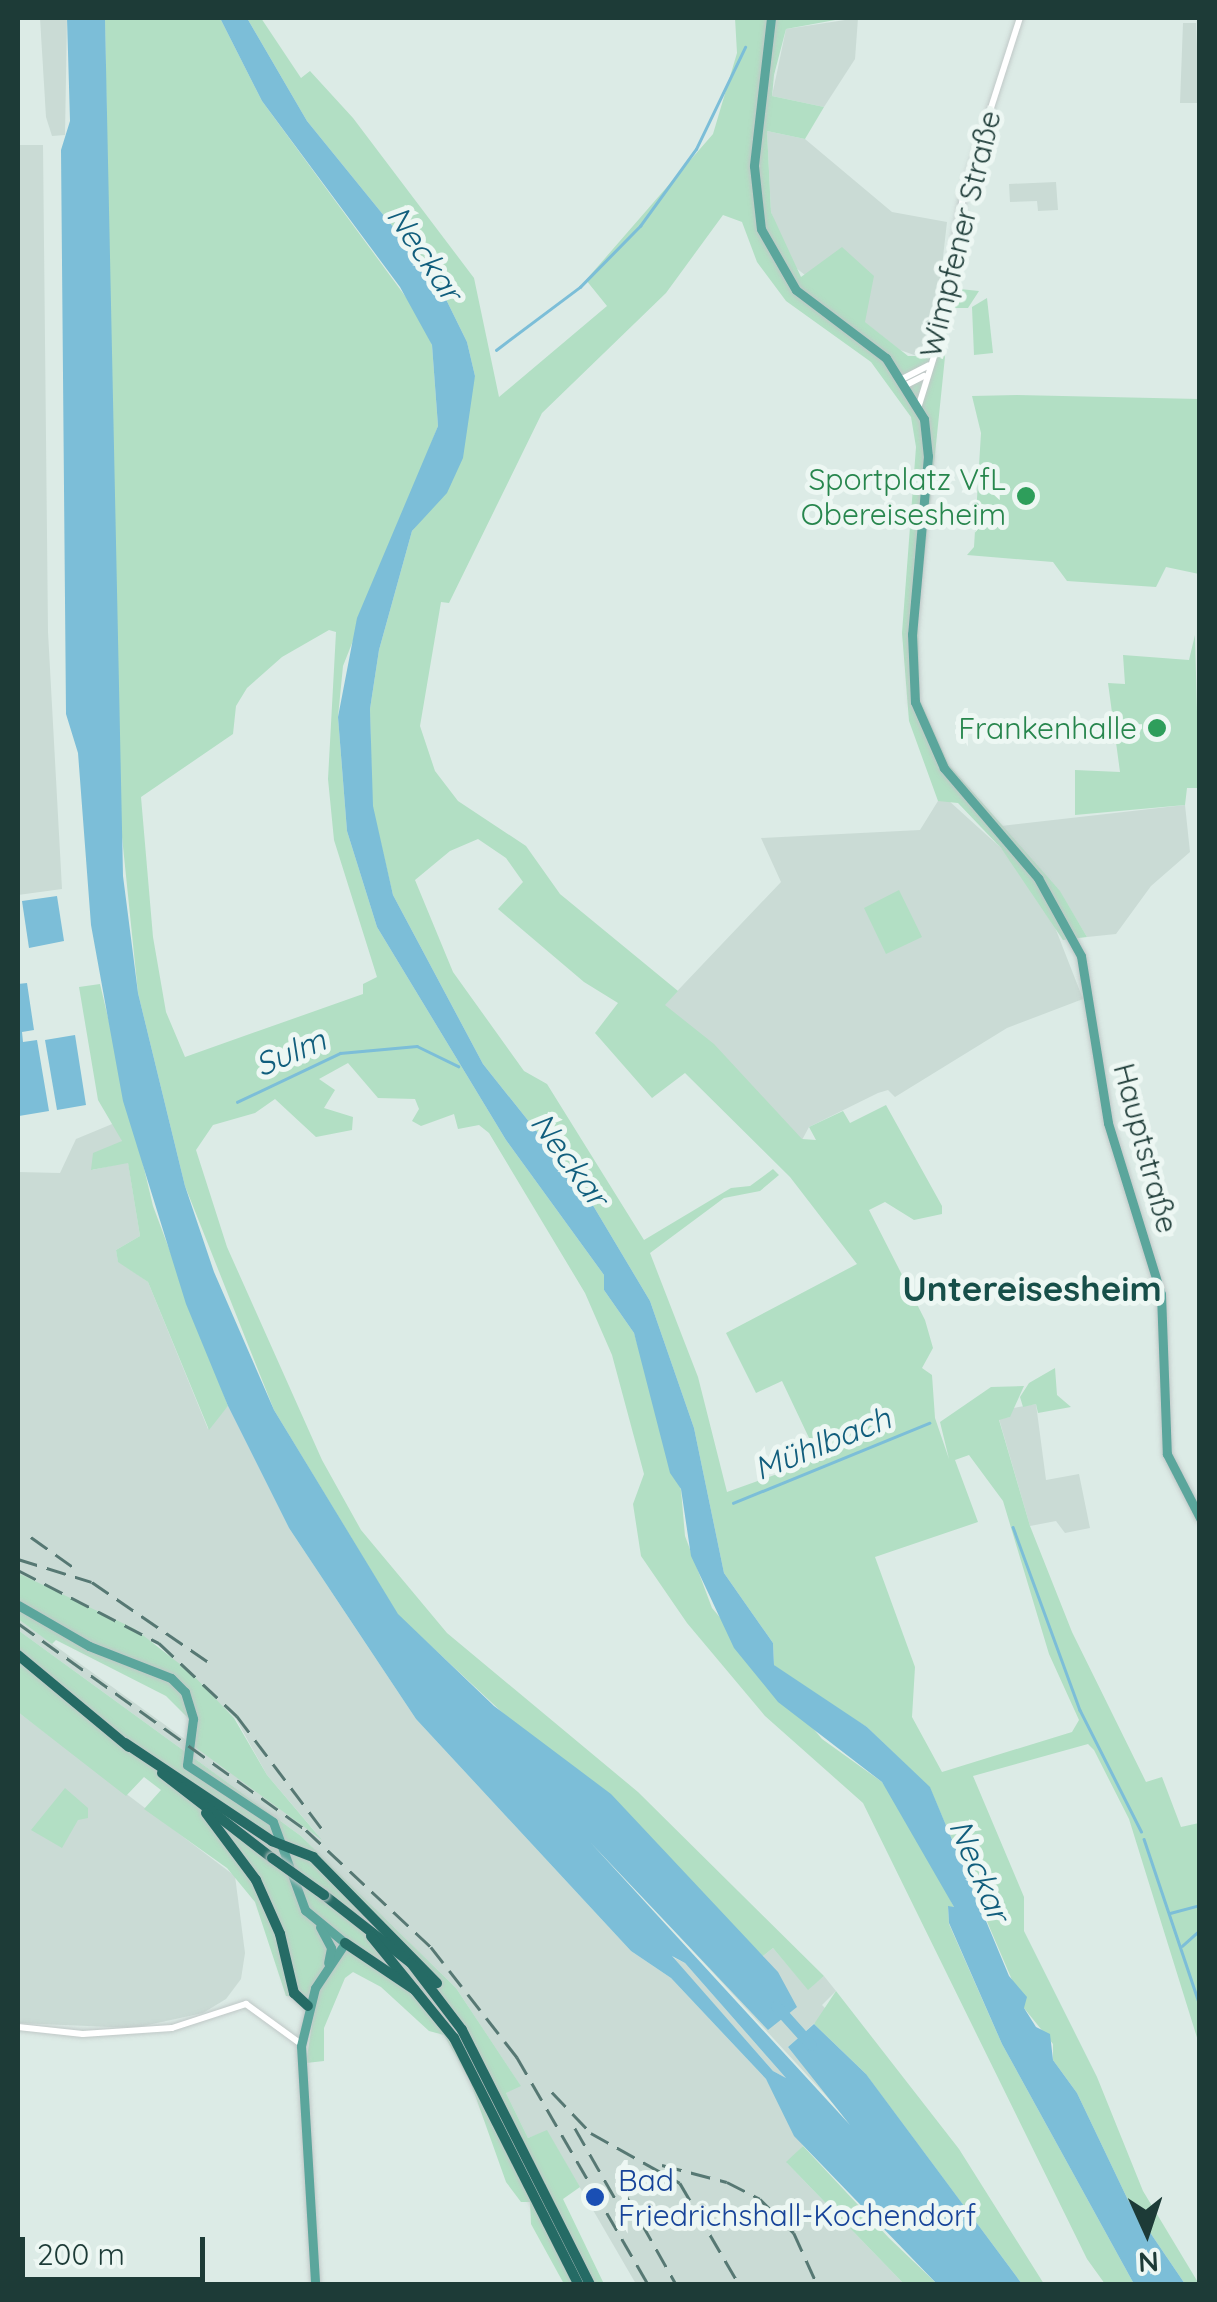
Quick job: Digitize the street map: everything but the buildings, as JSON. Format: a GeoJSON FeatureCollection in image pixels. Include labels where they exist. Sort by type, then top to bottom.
{"type":"FeatureCollection","features":[{"type":"Feature","properties":{"kind":"highway"},"geometry":{"type":"LineString","coordinates":[[18,1655],[201,1804],[419,1970],[470,2044]]}},
{"type":"Feature","properties":{"kind":"highway"},"geometry":{"type":"LineString","coordinates":[[125,1743],[286,1848],[314,1856],[409,1948],[465,2026],[534,2185]]}},
{"type":"Feature","properties":{"kind":"highway"},"geometry":{"type":"LineString","coordinates":[[201,1804],[256,1880],[280,1934],[294,1993],[308,2006]]}},
{"type":"Feature","properties":{"kind":"highway"},"geometry":{"type":"LineString","coordinates":[[358,1920],[442,2020],[590,2284]]}},
{"type":"Feature","properties":{"kind":"highway"},"geometry":{"type":"LineString","coordinates":[[345,1944],[404,1981],[442,2020]]}},
{"type":"Feature","properties":{"kind":"highway"},"geometry":{"type":"LineString","coordinates":[[553,2222],[578,2284]]}},
{"type":"Feature","properties":{"kind":"main road"},"geometry":{"type":"LineString","coordinates":[[771,18],[754,166],[770,254],[814,307],[886,358],[906,381]]}},
{"type":"Feature","properties":{"kind":"main road","name":"Hauptstraße"},"geometry":{"type":"LineString","coordinates":[[906,381],[919,405],[928,456],[911,669],[920,719],[944,768],[1038,878],[1080,956],[1108,1124],[1161,1294],[1167,1454],[1200,1518]]}},
{"type":"Feature","properties":{"kind":"main road"},"geometry":{"type":"LineString","coordinates":[[18,1606],[75,1640],[171,1678],[192,1707],[188,1764],[273,1822],[286,1848],[299,1900],[320,1926],[331,1948],[308,2006],[302,2045],[315,2284]]}},
{"type":"Feature","properties":{"kind":"main road"},"geometry":{"type":"LineString","coordinates":[[320,1926],[345,1944],[320,1979]]}},
{"type":"Feature","properties":{"kind":"street","name":"Wimpfener Straße"},"geometry":{"type":"LineString","coordinates":[[906,381],[925,376],[930,364],[964,192],[1020,18]]}},
{"type":"Feature","properties":{"kind":"street"},"geometry":{"type":"LineString","coordinates":[[906,381],[930,364]]}},
{"type":"Feature","properties":{"kind":"street"},"geometry":{"type":"LineString","coordinates":[[919,405],[925,376]]}},
{"type":"Feature","properties":{"kind":"street"},"geometry":{"type":"LineString","coordinates":[[18,2027],[83,2034],[172,2028],[246,2004],[302,2045]]}},
{"type":"Feature","properties":{"kind":"shaded area"},"geometry":{"type":"Polygon","coordinates":[[[40,18],[67,18],[65,135],[52,136],[46,117],[40,18]]]}},
{"type":"Feature","properties":{"kind":"shaded area"},"geometry":{"type":"Polygon","coordinates":[[[858,18],[855,59],[824,107],[772,96],[786,29],[858,18]]]}},
{"type":"Feature","properties":{"kind":"shaded area"},"geometry":{"type":"Polygon","coordinates":[[[1196,18],[1199,103],[1180,103],[1183,23],[1196,23],[1196,18]]]}},
{"type":"Feature","properties":{"kind":"shaded area"},"geometry":{"type":"Polygon","coordinates":[[[767,131],[805,139],[892,212],[947,222],[935,327],[917,356],[900,350],[791,264],[771,212],[767,131]]]}},
{"type":"Feature","properties":{"kind":"shaded area"},"geometry":{"type":"Polygon","coordinates":[[[18,145],[43,145],[48,632],[62,889],[18,895],[18,145]]]}},
{"type":"Feature","properties":{"kind":"shaded area"},"geometry":{"type":"Polygon","coordinates":[[[1056,182],[1058,210],[1038,211],[1037,201],[1010,202],[1009,184],[1056,182]]]}},
{"type":"Feature","properties":{"kind":"shaded area"},"geometry":{"type":"Polygon","coordinates":[[[948,800],[1001,848],[1049,912],[1083,999],[1007,1028],[895,1097],[888,1090],[878,1093],[809,1127],[802,1140],[664,1005],[781,882],[761,838],[920,830],[938,801],[948,800]]]}},
{"type":"Feature","properties":{"kind":"shaded area"},"geometry":{"type":"Polygon","coordinates":[[[1185,805],[1190,852],[1151,886],[1116,934],[1087,937],[1060,892],[1001,826],[1185,805]]]}},
{"type":"Feature","properties":{"kind":"shaded area"},"geometry":{"type":"Polygon","coordinates":[[[117,1122],[122,1141],[92,1170],[128,1162],[140,1236],[116,1250],[118,1261],[148,1282],[208,1429],[228,1406],[289,1528],[416,1719],[631,1951],[671,1978],[766,2079],[803,2146],[787,2163],[904,2284],[636,2284],[547,2131],[528,2138],[506,2093],[520,2085],[456,1988],[301,1836],[18,1630],[18,1619],[318,1835],[267,1775],[236,1719],[158,1645],[18,1573],[18,1172],[60,1173],[76,1139],[117,1122]]]}},
{"type":"Feature","properties":{"kind":"shaded area"},"geometry":{"type":"Polygon","coordinates":[[[1036,1404],[1046,1480],[1079,1474],[1090,1528],[1065,1533],[1056,1521],[1030,1526],[999,1419],[1010,1417],[1008,1409],[1036,1404]]]}},
{"type":"Feature","properties":{"kind":"shaded area"},"geometry":{"type":"Polygon","coordinates":[[[18,1712],[235,1876],[245,1953],[241,1979],[226,1999],[203,2013],[134,2028],[18,2023],[18,1712]]]}},
{"type":"Feature","properties":{"kind":"shaded area"},"geometry":{"type":"Polygon","coordinates":[[[592,1841],[711,1964],[793,2003],[763,1956],[773,1948],[808,1989],[824,1976],[836,1991],[822,2005],[828,2011],[788,2047],[852,2124],[592,1841]]]}},
{"type":"Feature","properties":{"kind":"shaded area"},"geometry":{"type":"Polygon","coordinates":[[[672,1957],[685,1963],[786,2078],[773,2071],[672,1957]]]}},
{"type":"Feature","properties":{"kind":"green space"},"geometry":{"type":"Polygon","coordinates":[[[105,18],[220,18],[262,101],[419,315],[432,345],[438,426],[343,666],[338,717],[347,831],[377,927],[506,1140],[604,1275],[604,1290],[634,1333],[681,1490],[685,1536],[712,1608],[822,1739],[882,1782],[915,1831],[954,1907],[948,1907],[949,1924],[1002,2044],[1134,2284],[1105,2284],[1087,2259],[863,1803],[765,1716],[687,1623],[641,1556],[633,1504],[644,1474],[612,1355],[585,1293],[489,1133],[479,1125],[458,1129],[454,1114],[421,1126],[412,1121],[419,1109],[415,1099],[378,1098],[348,1063],[319,1079],[335,1090],[324,1108],[353,1117],[352,1130],[316,1137],[275,1099],[255,1113],[213,1125],[196,1150],[227,1247],[322,1460],[361,1530],[447,1633],[638,1792],[824,1976],[808,1990],[773,1948],[763,1956],[398,1615],[274,1410],[185,1186],[138,993],[117,788],[105,18]],[[329,630],[282,657],[247,688],[236,706],[233,734],[141,797],[153,937],[166,1012],[185,1057],[363,994],[363,984],[377,977],[334,840],[328,779],[336,632],[329,630]]]}},
{"type":"Feature","properties":{"kind":"green space"},"geometry":{"type":"Polygon","coordinates":[[[247,18],[261,18],[301,78],[310,71],[353,118],[474,278],[499,397],[607,306],[586,280],[713,134],[737,53],[735,18],[846,18],[786,29],[774,75],[772,96],[824,107],[805,139],[767,131],[771,212],[801,277],[842,247],[874,276],[865,322],[908,356],[917,356],[935,327],[935,362],[950,288],[979,291],[968,308],[950,308],[918,620],[920,700],[949,765],[1060,891],[1087,937],[1063,940],[1001,848],[958,803],[938,801],[909,721],[902,633],[916,447],[911,417],[871,362],[786,301],[757,262],[742,222],[723,215],[666,293],[542,413],[449,603],[441,602],[420,726],[435,771],[458,801],[526,846],[560,894],[678,991],[665,1005],[714,1044],[802,1139],[816,1140],[809,1127],[843,1111],[850,1123],[886,1105],[942,1206],[942,1214],[914,1220],[885,1202],[869,1210],[925,1320],[933,1348],[922,1368],[932,1375],[935,1418],[949,1459],[940,1422],[991,1387],[1024,1386],[1010,1417],[999,1420],[1030,1526],[1072,1632],[1146,1782],[1162,1777],[1181,1827],[1199,1823],[1199,2044],[1129,1819],[1094,1750],[1088,1744],[973,1776],[1024,1897],[1024,1931],[1097,2077],[1143,2191],[1199,2284],[1185,2284],[1128,2200],[1077,2093],[1053,2060],[1053,2044],[1024,2008],[930,1788],[867,1727],[783,1677],[774,1665],[773,1643],[724,1573],[694,1428],[650,1301],[585,1192],[483,1064],[393,895],[372,806],[370,709],[379,650],[412,531],[423,518],[475,376],[467,342],[437,281],[307,121],[247,18]],[[478,839],[450,851],[415,880],[453,972],[524,1071],[547,1084],[644,1240],[731,1188],[750,1186],[773,1169],[779,1175],[760,1191],[724,1198],[650,1253],[698,1377],[727,1492],[819,1459],[782,1381],[756,1393],[726,1333],[857,1264],[790,1177],[685,1073],[652,1098],[595,1033],[618,1003],[584,982],[498,909],[523,882],[506,858],[478,839]],[[969,1455],[955,1460],[978,1522],[875,1557],[915,1667],[912,1717],[942,1772],[1072,1732],[1079,1720],[1049,1654],[1003,1501],[969,1455]]]}},
{"type":"Feature","properties":{"kind":"green space"},"geometry":{"type":"Polygon","coordinates":[[[987,298],[993,353],[974,355],[972,307],[987,298]]]}},
{"type":"Feature","properties":{"kind":"green space"},"geometry":{"type":"Polygon","coordinates":[[[972,396],[1199,399],[1199,574],[1166,567],[1156,587],[1067,581],[1053,562],[967,555],[974,547],[981,433],[972,396]]]}},
{"type":"Feature","properties":{"kind":"green space","name":"Frankenhalle"},"geometry":{"type":"Polygon","coordinates":[[[1195,635],[1199,788],[1187,788],[1185,805],[1075,815],[1075,770],[1120,772],[1108,683],[1125,684],[1123,655],[1189,660],[1195,635]]]}},
{"type":"Feature","properties":{"kind":"green space"},"geometry":{"type":"Polygon","coordinates":[[[899,890],[922,937],[886,954],[864,908],[899,890]]]}},
{"type":"Feature","properties":{"kind":"green space"},"geometry":{"type":"Polygon","coordinates":[[[100,984],[153,1206],[228,1406],[209,1430],[148,1282],[118,1262],[116,1250],[140,1236],[128,1163],[91,1170],[93,1153],[122,1141],[98,1100],[79,987],[100,984]]]}},
{"type":"Feature","properties":{"kind":"green space"},"geometry":{"type":"Polygon","coordinates":[[[1055,1368],[1057,1395],[1071,1407],[1038,1413],[1036,1404],[1023,1407],[1020,1397],[1029,1383],[1055,1368]]]}},
{"type":"Feature","properties":{"kind":"green space"},"geometry":{"type":"Polygon","coordinates":[[[18,1573],[135,1629],[190,1672],[234,1718],[267,1775],[322,1840],[188,1742],[189,1719],[166,1696],[56,1640],[52,1644],[18,1619],[18,1573]]]}},
{"type":"Feature","properties":{"kind":"green space"},"geometry":{"type":"Polygon","coordinates":[[[18,1630],[301,1836],[456,1988],[521,2086],[506,2093],[528,2138],[547,2130],[580,2187],[563,2199],[604,2284],[564,2284],[531,2224],[530,2202],[521,2202],[506,2182],[470,2081],[444,2035],[429,2031],[381,1987],[353,1972],[345,1978],[324,2028],[324,2061],[306,2063],[316,1999],[286,1996],[255,1902],[227,1868],[144,1809],[161,1790],[144,1777],[126,1796],[18,1712],[18,1630]]]}},
{"type":"Feature","properties":{"kind":"green space"},"geometry":{"type":"Polygon","coordinates":[[[65,1788],[88,1808],[88,1818],[78,1820],[62,1848],[31,1830],[65,1788]]]}},
{"type":"Feature","properties":{"kind":"green space"},"geometry":{"type":"Polygon","coordinates":[[[836,1991],[959,2149],[1044,2284],[1022,2284],[865,2073],[814,2024],[836,1991]]]}},
{"type":"Feature","properties":{"kind":"green space"},"geometry":{"type":"Polygon","coordinates":[[[803,2146],[937,2284],[904,2284],[786,2162],[803,2146]]]}},
{"type":"Feature","properties":{"kind":"water"},"geometry":{"type":"Polygon","coordinates":[[[67,18],[105,18],[123,876],[138,993],[185,1186],[214,1272],[274,1410],[398,1614],[494,1706],[611,1794],[778,1972],[797,2007],[768,2030],[590,1842],[850,2125],[788,2047],[814,2024],[866,2074],[1022,2284],[937,2284],[794,2136],[766,2079],[671,1978],[631,1951],[416,1719],[289,1528],[228,1406],[186,1304],[123,1101],[91,925],[78,753],[66,714],[61,150],[70,121],[67,18]],[[672,1956],[773,2071],[786,2078],[685,1963],[672,1956]]]}},
{"type":"Feature","properties":{"kind":"water"},"geometry":{"type":"Polygon","coordinates":[[[220,18],[247,18],[307,121],[437,281],[467,342],[475,376],[463,458],[447,493],[412,531],[379,650],[370,709],[373,806],[393,895],[483,1064],[585,1192],[650,1301],[694,1428],[724,1573],[773,1643],[774,1665],[867,1727],[930,1787],[1009,1976],[1027,1997],[1024,2008],[1036,2027],[1050,2034],[1053,2060],[1077,2093],[1128,2200],[1185,2284],[1134,2284],[1002,2044],[949,1923],[948,1906],[954,1907],[882,1782],[778,1702],[734,1648],[691,1556],[681,1489],[670,1473],[634,1333],[604,1290],[604,1275],[506,1140],[377,927],[347,831],[338,717],[357,618],[438,426],[432,345],[400,287],[262,101],[220,18]]]}},
{"type":"Feature","properties":{"kind":"water"},"geometry":{"type":"Polygon","coordinates":[[[57,896],[64,941],[29,948],[22,901],[57,896]]]}},
{"type":"Feature","properties":{"kind":"water"},"geometry":{"type":"Polygon","coordinates":[[[27,983],[34,1030],[22,1032],[23,1042],[37,1040],[49,1111],[19,1116],[18,984],[27,983]]]}},
{"type":"Feature","properties":{"kind":"water"},"geometry":{"type":"Polygon","coordinates":[[[75,1035],[86,1105],[57,1110],[45,1040],[75,1035]]]}},
{"type":"Feature","properties":{"kind":"waterway"},"geometry":{"type":"LineString","coordinates":[[496,350],[580,287],[640,226],[696,149],[745,47]]}},
{"type":"Feature","properties":{"kind":"waterway","name":"Sulm"},"geometry":{"type":"LineString","coordinates":[[237,1102],[340,1053],[417,1046],[458,1066]]}},
{"type":"Feature","properties":{"kind":"waterway","name":"Mühlbach"},"geometry":{"type":"LineString","coordinates":[[733,1503],[929,1423]]}},
{"type":"Feature","properties":{"kind":"waterway"},"geometry":{"type":"LineString","coordinates":[[1013,1527],[1080,1710],[1141,1831]]}},
{"type":"Feature","properties":{"kind":"waterway"},"geometry":{"type":"LineString","coordinates":[[1144,1839],[1200,2005]]}},
{"type":"Feature","properties":{"kind":"waterway"},"geometry":{"type":"LineString","coordinates":[[1170,1913],[1200,1905]]}},
{"type":"Feature","properties":{"kind":"waterway"},"geometry":{"type":"LineString","coordinates":[[1182,1946],[1200,1930]]}},
{"type":"Feature","properties":{"kind":"waterway","name":"Neckar"},"geometry":{"type":"LineString","coordinates":[[776,2006],[811,2045]]}},
{"type":"Feature","properties":{"kind":"railway"},"geometry":{"type":"LineString","coordinates":[[31,1537],[73,1567]]}},
{"type":"Feature","properties":{"kind":"railway"},"geometry":{"type":"LineString","coordinates":[[18,1559],[92,1582],[207,1661]]}},
{"type":"Feature","properties":{"kind":"railway"},"geometry":{"type":"LineString","coordinates":[[18,1570],[159,1643],[237,1716],[323,1830]]}},
{"type":"Feature","properties":{"kind":"railway"},"geometry":{"type":"LineString","coordinates":[[18,1623],[306,1830],[431,1947],[517,2057],[648,2284]]}},
{"type":"Feature","properties":{"kind":"railway"},"geometry":{"type":"LineString","coordinates":[[552,2092],[591,2133],[680,2183],[739,2284]]}},
{"type":"Feature","properties":{"kind":"railway"},"geometry":{"type":"LineString","coordinates":[[575,2128],[627,2219]]}},
{"type":"Feature","properties":{"kind":"railway"},"geometry":{"type":"LineString","coordinates":[[662,2165],[727,2182],[760,2199],[794,2233],[817,2284]]}},
{"type":"Feature","properties":{"kind":"railway"},"geometry":{"type":"LineString","coordinates":[[627,2197],[676,2284]]}},
{"type":"Feature","properties":{"kind":"place","name":"Sportplatz VfL Obereisesheim"},"geometry":{"type":"Point","coordinates":[1026,496]}},
{"type":"Feature","properties":{"kind":"place","name":"Frankenhalle"},"geometry":{"type":"Point","coordinates":[1157,728]}},
{"type":"Feature","properties":{"kind":"place","name":"Bad Friedrichshall-Kochendorf"},"geometry":{"type":"Point","coordinates":[595,2197]}},
{"type":"Feature","properties":{"kind":"district","name":"Untereisesheim"},"geometry":{"type":"Point","coordinates":[1032,1288]}}]}
